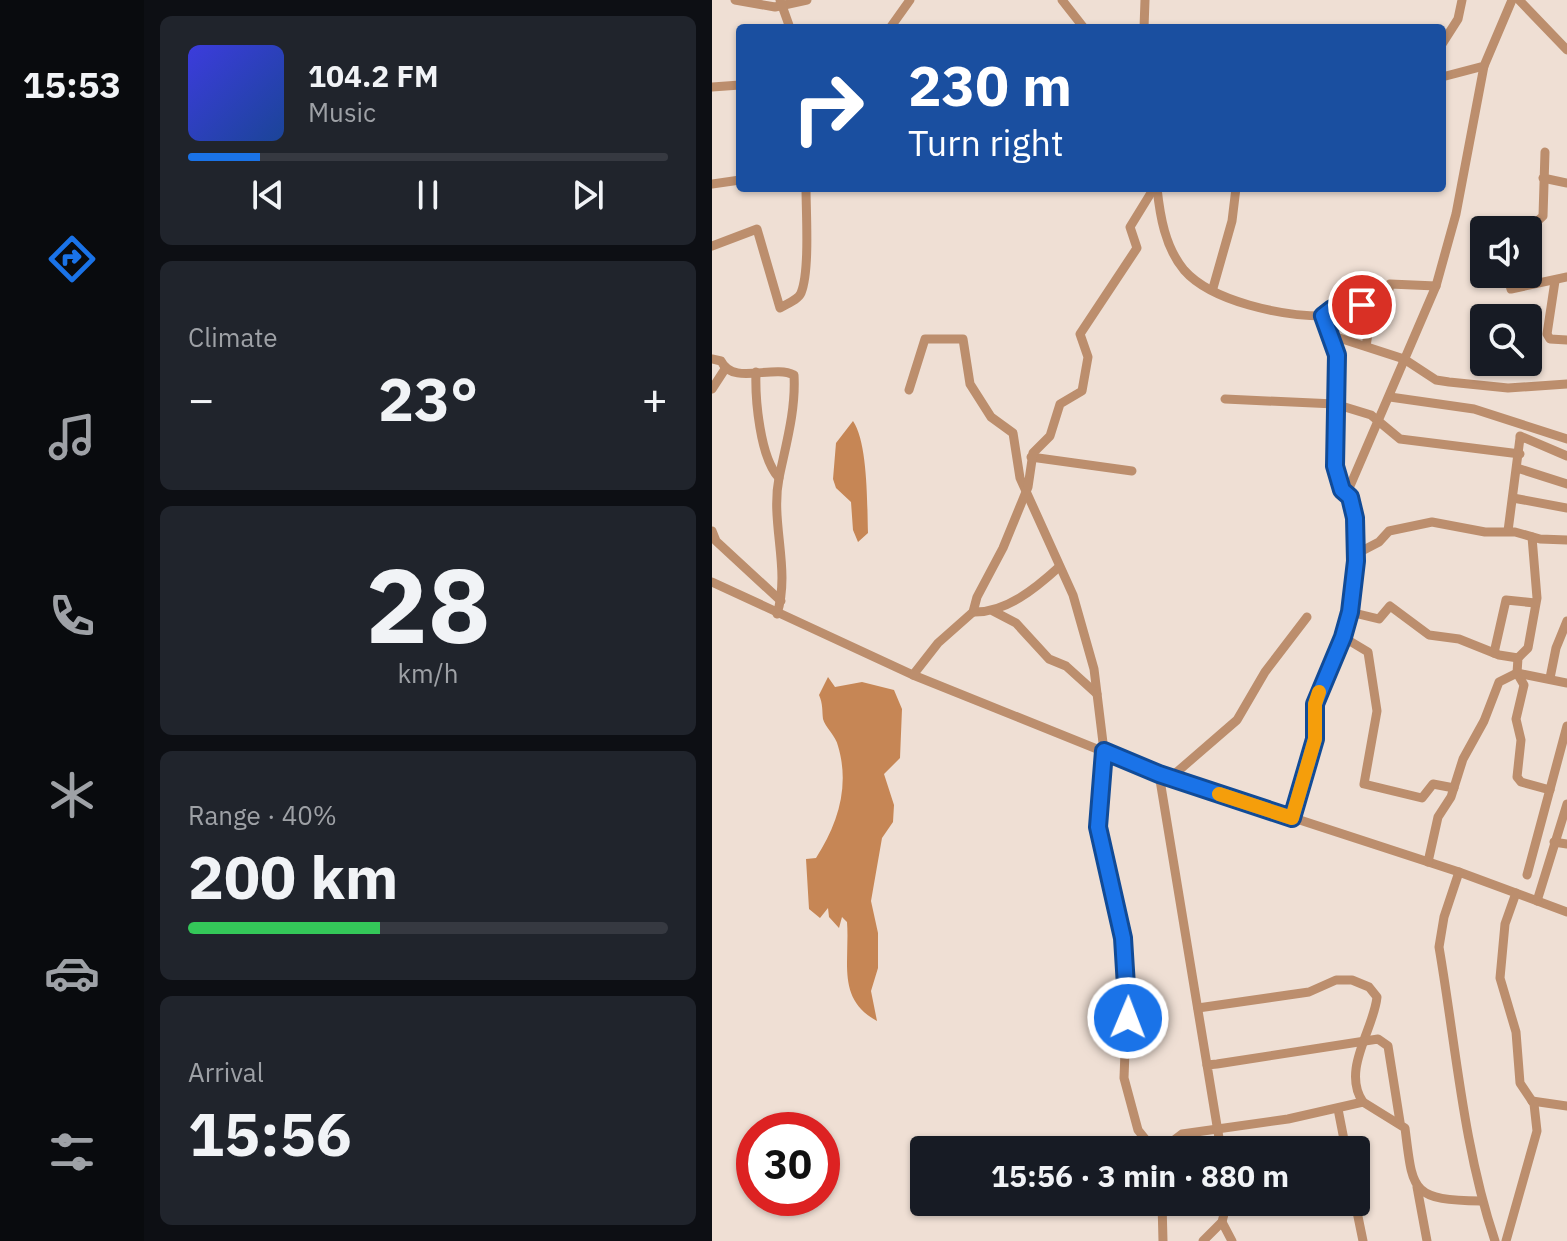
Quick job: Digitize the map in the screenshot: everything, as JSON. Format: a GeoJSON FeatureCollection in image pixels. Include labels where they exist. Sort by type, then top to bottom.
{"type":"FeatureCollection","features":[{"type":"Feature","properties":{"kind":"street"},"geometry":{"type":"LineString","coordinates":[[735,0],[763,7],[807,0]]}},
{"type":"Feature","properties":{"kind":"street"},"geometry":{"type":"LineString","coordinates":[[893,24],[910,0]]}},
{"type":"Feature","properties":{"kind":"street"},"geometry":{"type":"LineString","coordinates":[[1062,0],[1081,24]]}},
{"type":"Feature","properties":{"kind":"street"},"geometry":{"type":"LineString","coordinates":[[1144,24],[1145,0]]}},
{"type":"Feature","properties":{"kind":"street"},"geometry":{"type":"LineString","coordinates":[[1446,38],[1458,19],[1462,0]]}},
{"type":"Feature","properties":{"kind":"street"},"geometry":{"type":"LineString","coordinates":[[1347,493],[1436,286],[1456,214],[1484,66],[1512,0]]}},
{"type":"Feature","properties":{"kind":"street"},"geometry":{"type":"LineString","coordinates":[[1519,0],[1567,50]]}},
{"type":"Feature","properties":{"kind":"street"},"geometry":{"type":"LineString","coordinates":[[781,3],[789,24]]}},
{"type":"Feature","properties":{"kind":"street"},"geometry":{"type":"LineString","coordinates":[[1446,76],[1484,66]]}},
{"type":"Feature","properties":{"kind":"street"},"geometry":{"type":"LineString","coordinates":[[712,87],[736,85]]}},
{"type":"Feature","properties":{"kind":"street"},"geometry":{"type":"LineString","coordinates":[[1542,217],[1545,152]]}},
{"type":"Feature","properties":{"kind":"street"},"geometry":{"type":"LineString","coordinates":[[1543,178],[1567,183]]}},
{"type":"Feature","properties":{"kind":"street"},"geometry":{"type":"LineString","coordinates":[[712,184],[736,181]]}},
{"type":"Feature","properties":{"kind":"street"},"geometry":{"type":"LineString","coordinates":[[712,246],[757,229],[780,308],[801,293],[806,247],[806,192]]}},
{"type":"Feature","properties":{"kind":"street"},"geometry":{"type":"LineString","coordinates":[[913,675],[938,643],[973,612],[1026,490],[1031,457],[1050,436],[1060,404],[1081,394],[1088,357],[1080,334],[1137,248],[1130,227],[1152,192]]}},
{"type":"Feature","properties":{"kind":"street"},"geometry":{"type":"LineString","coordinates":[[1156,192],[1165,233],[1184,270],[1213,288],[1278,312],[1323,316],[1332,309],[1387,300],[1390,284],[1436,286]]}},
{"type":"Feature","properties":{"kind":"street"},"geometry":{"type":"LineString","coordinates":[[1213,288],[1232,221],[1236,192]]}},
{"type":"Feature","properties":{"kind":"street"},"geometry":{"type":"LineString","coordinates":[[1542,283],[1567,277]]}},
{"type":"Feature","properties":{"kind":"street"},"geometry":{"type":"LineString","coordinates":[[1555,281],[1547,334],[1550,339],[1567,340]]}},
{"type":"Feature","properties":{"kind":"street"},"geometry":{"type":"LineString","coordinates":[[1366,346],[1373,303]]}},
{"type":"Feature","properties":{"kind":"street"},"geometry":{"type":"LineString","coordinates":[[1292,818],[1315,739],[1315,704],[1350,612],[1356,554],[1355,518],[1347,493],[1339,484],[1335,466],[1338,377],[1333,336],[1323,316]]}},
{"type":"Feature","properties":{"kind":"street"},"geometry":{"type":"LineString","coordinates":[[1333,336],[1404,359],[1436,380],[1508,388],[1567,384]]}},
{"type":"Feature","properties":{"kind":"street"},"geometry":{"type":"LineString","coordinates":[[909,390],[925,339],[963,339],[970,384],[991,417],[1013,433],[1019,473],[1086,635],[1104,751],[1097,815],[1118,908],[1128,973],[1124,1078],[1138,1130],[1143,1136]]}},
{"type":"Feature","properties":{"kind":"street"},"geometry":{"type":"LineString","coordinates":[[712,359],[721,361],[725,369],[734,373],[794,375],[790,435],[779,478],[781,601],[777,614]]}},
{"type":"Feature","properties":{"kind":"street"},"geometry":{"type":"LineString","coordinates":[[712,389],[725,369]]}},
{"type":"Feature","properties":{"kind":"street"},"geometry":{"type":"LineString","coordinates":[[756,372],[757,413],[770,466],[779,478]]}},
{"type":"Feature","properties":{"kind":"street"},"geometry":{"type":"LineString","coordinates":[[1390,397],[1474,409],[1567,439]]}},
{"type":"Feature","properties":{"kind":"street"},"geometry":{"type":"LineString","coordinates":[[1225,399],[1335,404],[1380,420],[1385,430],[1400,439],[1520,454]]}},
{"type":"Feature","properties":{"kind":"street"},"geometry":{"type":"LineString","coordinates":[[1508,531],[1520,454],[1520,422]]}},
{"type":"Feature","properties":{"kind":"street"},"geometry":{"type":"LineString","coordinates":[[1520,438],[1567,456]]}},
{"type":"Feature","properties":{"kind":"street"},"geometry":{"type":"LineString","coordinates":[[1031,457],[1132,471]]}},
{"type":"Feature","properties":{"kind":"street"},"geometry":{"type":"LineString","coordinates":[[1517,468],[1567,484]]}},
{"type":"Feature","properties":{"kind":"street"},"geometry":{"type":"LineString","coordinates":[[1513,498],[1567,508]]}},
{"type":"Feature","properties":{"kind":"street"},"geometry":{"type":"LineString","coordinates":[[1356,554],[1379,542],[1389,531],[1426,523],[1567,540]]}},
{"type":"Feature","properties":{"kind":"street"},"geometry":{"type":"LineString","coordinates":[[712,531],[716,541],[781,601]]}},
{"type":"Feature","properties":{"kind":"street"},"geometry":{"type":"LineString","coordinates":[[1532,537],[1535,603],[1528,648],[1518,658],[1517,673],[1524,686],[1516,719],[1521,740],[1517,779],[1550,790]]}},
{"type":"Feature","properties":{"kind":"street"},"geometry":{"type":"LineString","coordinates":[[973,612],[993,611],[1033,589],[1059,567]]}},
{"type":"Feature","properties":{"kind":"street"},"geometry":{"type":"LineString","coordinates":[[712,582],[913,675],[1159,774],[1459,872],[1567,912]]}},
{"type":"Feature","properties":{"kind":"street"},"geometry":{"type":"LineString","coordinates":[[1494,653],[1506,600],[1535,603]]}},
{"type":"Feature","properties":{"kind":"street"},"geometry":{"type":"LineString","coordinates":[[1350,612],[1379,619],[1390,606],[1429,635],[1459,639],[1494,653],[1518,658]]}},
{"type":"Feature","properties":{"kind":"street"},"geometry":{"type":"LineString","coordinates":[[993,611],[1016,623],[1049,659],[1066,666],[1097,694]]}},
{"type":"Feature","properties":{"kind":"street"},"geometry":{"type":"LineString","coordinates":[[1170,778],[1237,720],[1265,672],[1307,617]]}},
{"type":"Feature","properties":{"kind":"street"},"geometry":{"type":"LineString","coordinates":[[1550,678],[1556,648],[1567,621]]}},
{"type":"Feature","properties":{"kind":"street"},"geometry":{"type":"LineString","coordinates":[[1343,637],[1363,646],[1371,661],[1377,711],[1364,784],[1422,798],[1431,784],[1454,788]]}},
{"type":"Feature","properties":{"kind":"street"},"geometry":{"type":"LineString","coordinates":[[1428,862],[1438,817],[1454,788],[1463,759],[1480,730],[1499,682],[1517,673],[1567,683]]}},
{"type":"Feature","properties":{"kind":"street"},"geometry":{"type":"LineString","coordinates":[[1527,875],[1567,726]]}},
{"type":"Feature","properties":{"kind":"street"},"geometry":{"type":"LineString","coordinates":[[1159,774],[1219,1136]]}},
{"type":"Feature","properties":{"kind":"street"},"geometry":{"type":"LineString","coordinates":[[1537,901],[1567,804]]}},
{"type":"Feature","properties":{"kind":"street"},"geometry":{"type":"LineString","coordinates":[[1554,842],[1567,844]]}},
{"type":"Feature","properties":{"kind":"street"},"geometry":{"type":"LineString","coordinates":[[1459,872],[1444,917],[1439,947],[1459,1093],[1481,1201],[1495,1241]]}},
{"type":"Feature","properties":{"kind":"street"},"geometry":{"type":"LineString","coordinates":[[1506,1241],[1536,1138],[1536,1110],[1520,1083],[1516,1032],[1500,978],[1505,924],[1516,893]]}},
{"type":"Feature","properties":{"kind":"street"},"geometry":{"type":"LineString","coordinates":[[1198,1008],[1309,992],[1336,980],[1352,980],[1369,987],[1377,997],[1363,1041],[1356,1081],[1363,1102],[1400,1122],[1405,1128],[1410,1176],[1417,1187],[1427,1241]]}},
{"type":"Feature","properties":{"kind":"street"},"geometry":{"type":"LineString","coordinates":[[1207,1065],[1378,1039],[1388,1046],[1400,1122]]}},
{"type":"Feature","properties":{"kind":"street"},"geometry":{"type":"LineString","coordinates":[[1532,1101],[1567,1106]]}},
{"type":"Feature","properties":{"kind":"street"},"geometry":{"type":"LineString","coordinates":[[1179,1136],[1363,1102]]}},
{"type":"Feature","properties":{"kind":"street"},"geometry":{"type":"LineString","coordinates":[[1338,1109],[1343,1136]]}},
{"type":"Feature","properties":{"kind":"street"},"geometry":{"type":"LineString","coordinates":[[1417,1187],[1454,1201],[1481,1201]]}},
{"type":"Feature","properties":{"kind":"street"},"geometry":{"type":"LineString","coordinates":[[1162,1216],[1163,1241]]}},
{"type":"Feature","properties":{"kind":"street"},"geometry":{"type":"LineString","coordinates":[[1203,1241],[1222,1222],[1224,1216]]}},
{"type":"Feature","properties":{"kind":"street"},"geometry":{"type":"LineString","coordinates":[[1358,1216],[1363,1241]]}},
{"type":"Feature","properties":{"kind":"street"},"geometry":{"type":"LineString","coordinates":[[1222,1222],[1232,1241]]}},
{"type":"Feature","properties":{"kind":"shaded area"},"geometry":{"type":"Polygon","coordinates":[[[853,421],[862,444],[867,490],[868,533],[858,542],[853,530],[851,502],[836,488],[833,479],[836,443],[853,421]]]}},
{"type":"Feature","properties":{"kind":"shaded area"},"geometry":{"type":"Polygon","coordinates":[[[828,677],[835,687],[862,682],[894,690],[902,709],[900,758],[884,774],[894,805],[893,822],[882,838],[871,901],[878,933],[878,968],[871,991],[877,1021],[855,1002],[850,990],[847,922],[842,917],[839,928],[829,917],[828,908],[820,918],[809,909],[806,859],[816,858],[824,845],[836,818],[842,790],[838,746],[823,719],[819,695],[828,677]]]}},
{"type":"Feature","properties":{"kind":"slow traffic"},"geometry":{"type":"LineString","coordinates":[[1219,794],[1292,818],[1315,739],[1315,704],[1319,692]]}},
{"type":"Feature","properties":{"kind":"route"},"geometry":{"type":"LineString","coordinates":[[1128,1018],[1128,973],[1123,938],[1098,827],[1100,771],[1104,751],[1159,774],[1292,818],[1315,739],[1317,696],[1343,637],[1350,612],[1356,561],[1355,518],[1350,497],[1339,484],[1335,466],[1333,441],[1337,355],[1335,341],[1323,316],[1332,309],[1362,305]]}}]}
